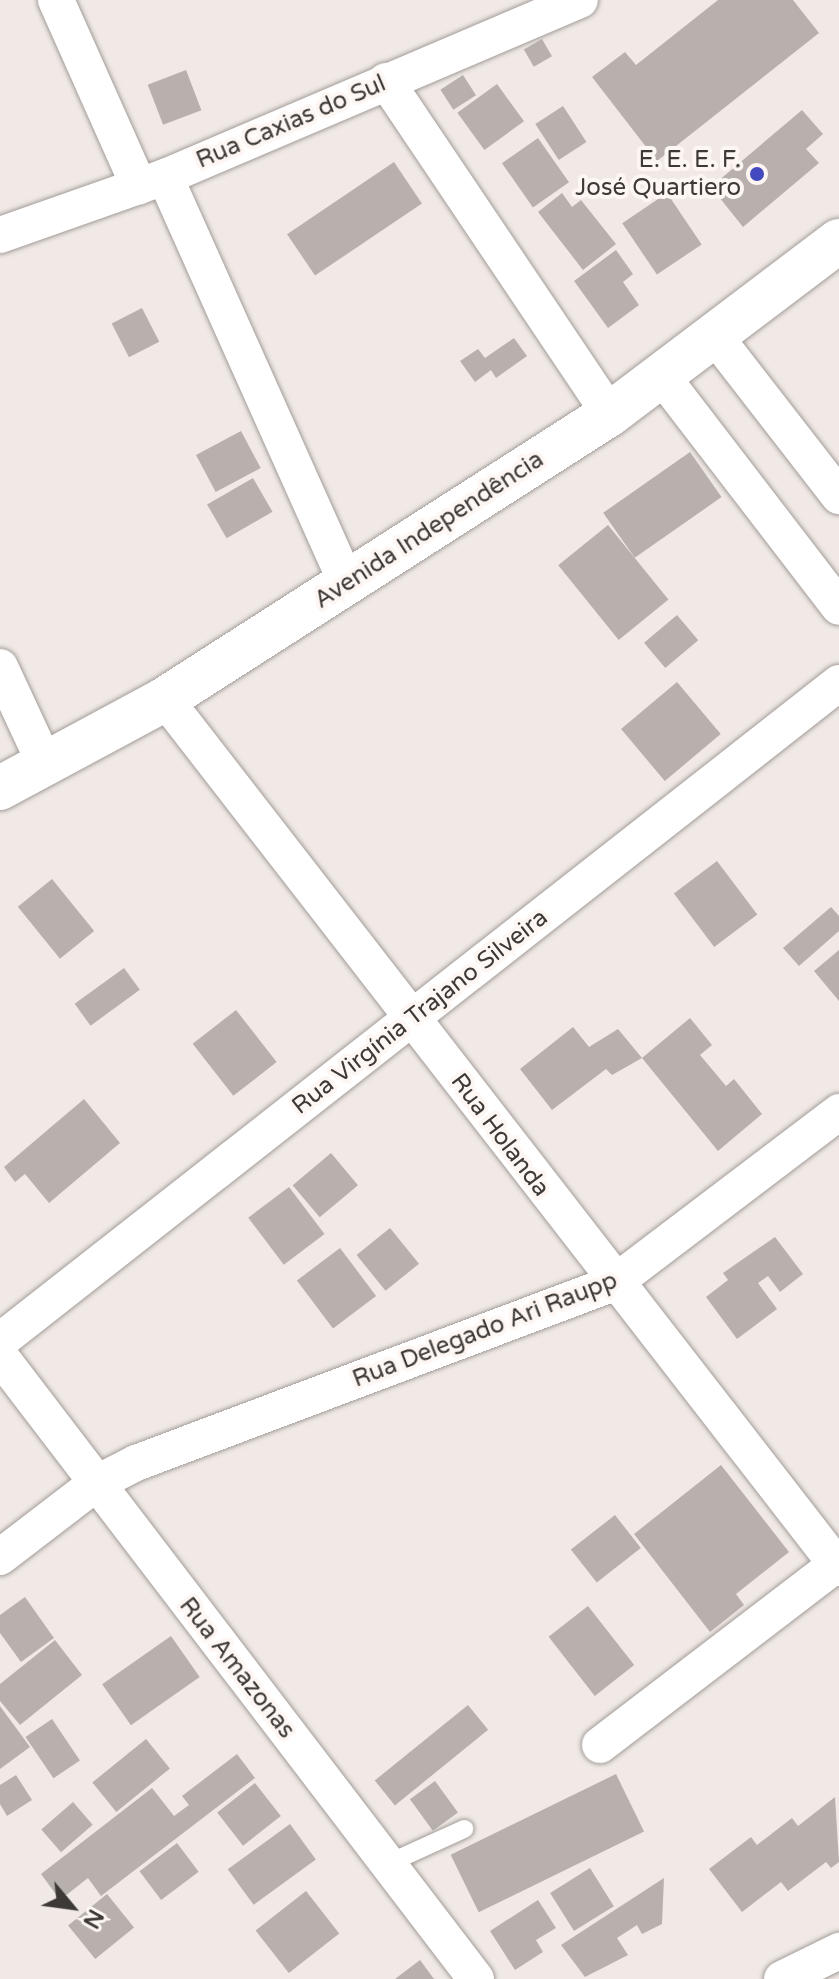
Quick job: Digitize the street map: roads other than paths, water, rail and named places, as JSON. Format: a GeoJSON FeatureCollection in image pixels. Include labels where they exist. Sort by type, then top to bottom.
{"type":"FeatureCollection","features":[{"type":"Feature","properties":{"kind":"street"},"geometry":{"type":"LineString","coordinates":[[56,0],[152,182],[347,584]]}},
{"type":"Feature","properties":{"kind":"street","name":"Rua Caxias do Sul"},"geometry":{"type":"LineString","coordinates":[[0,235],[152,182],[580,0]]}},
{"type":"Feature","properties":{"kind":"street"},"geometry":{"type":"LineString","coordinates":[[386,81],[610,414]]}},
{"type":"Feature","properties":{"kind":"street","name":"Avenida Independência"},"geometry":{"type":"LineString","coordinates":[[0,788],[46,766],[165,699],[610,414],[839,241]]}},
{"type":"Feature","properties":{"kind":"street"},"geometry":{"type":"LineString","coordinates":[[714,335],[839,496]]}},
{"type":"Feature","properties":{"kind":"street"},"geometry":{"type":"LineString","coordinates":[[661,375],[839,607]]}},
{"type":"Feature","properties":{"kind":"street"},"geometry":{"type":"LineString","coordinates":[[0,667],[46,766]]}},
{"type":"Feature","properties":{"kind":"street","name":"Rua Virgínia Trajano Silveira"},"geometry":{"type":"LineString","coordinates":[[0,1341],[839,683]]}},
{"type":"Feature","properties":{"kind":"street","name":"Rua Holanda"},"geometry":{"type":"LineString","coordinates":[[165,699],[614,1283],[838,1565]]}},
{"type":"Feature","properties":{"kind":"street","name":"Rua Delegado Ari Raupp"},"geometry":{"type":"LineString","coordinates":[[0,1557],[95,1484],[136,1463],[614,1283],[839,1112]]}},
{"type":"Feature","properties":{"kind":"street","name":"Rua Amazonas"},"geometry":{"type":"LineString","coordinates":[[0,1356],[476,1979]]}},
{"type":"Feature","properties":{"kind":"street"},"geometry":{"type":"LineString","coordinates":[[600,1745],[838,1565]]}},
{"type":"Feature","properties":{"kind":"street"},"geometry":{"type":"LineString","coordinates":[[782,1979],[839,1951]]}},
{"type":"Feature","properties":{"kind":"lane"},"geometry":{"type":"LineString","coordinates":[[387,1864],[464,1829]]}},
{"type":"Feature","properties":{"kind":"place","name":"E. E. E. F. José Quartiero"},"geometry":{"type":"Point","coordinates":[757,174]}}]}
